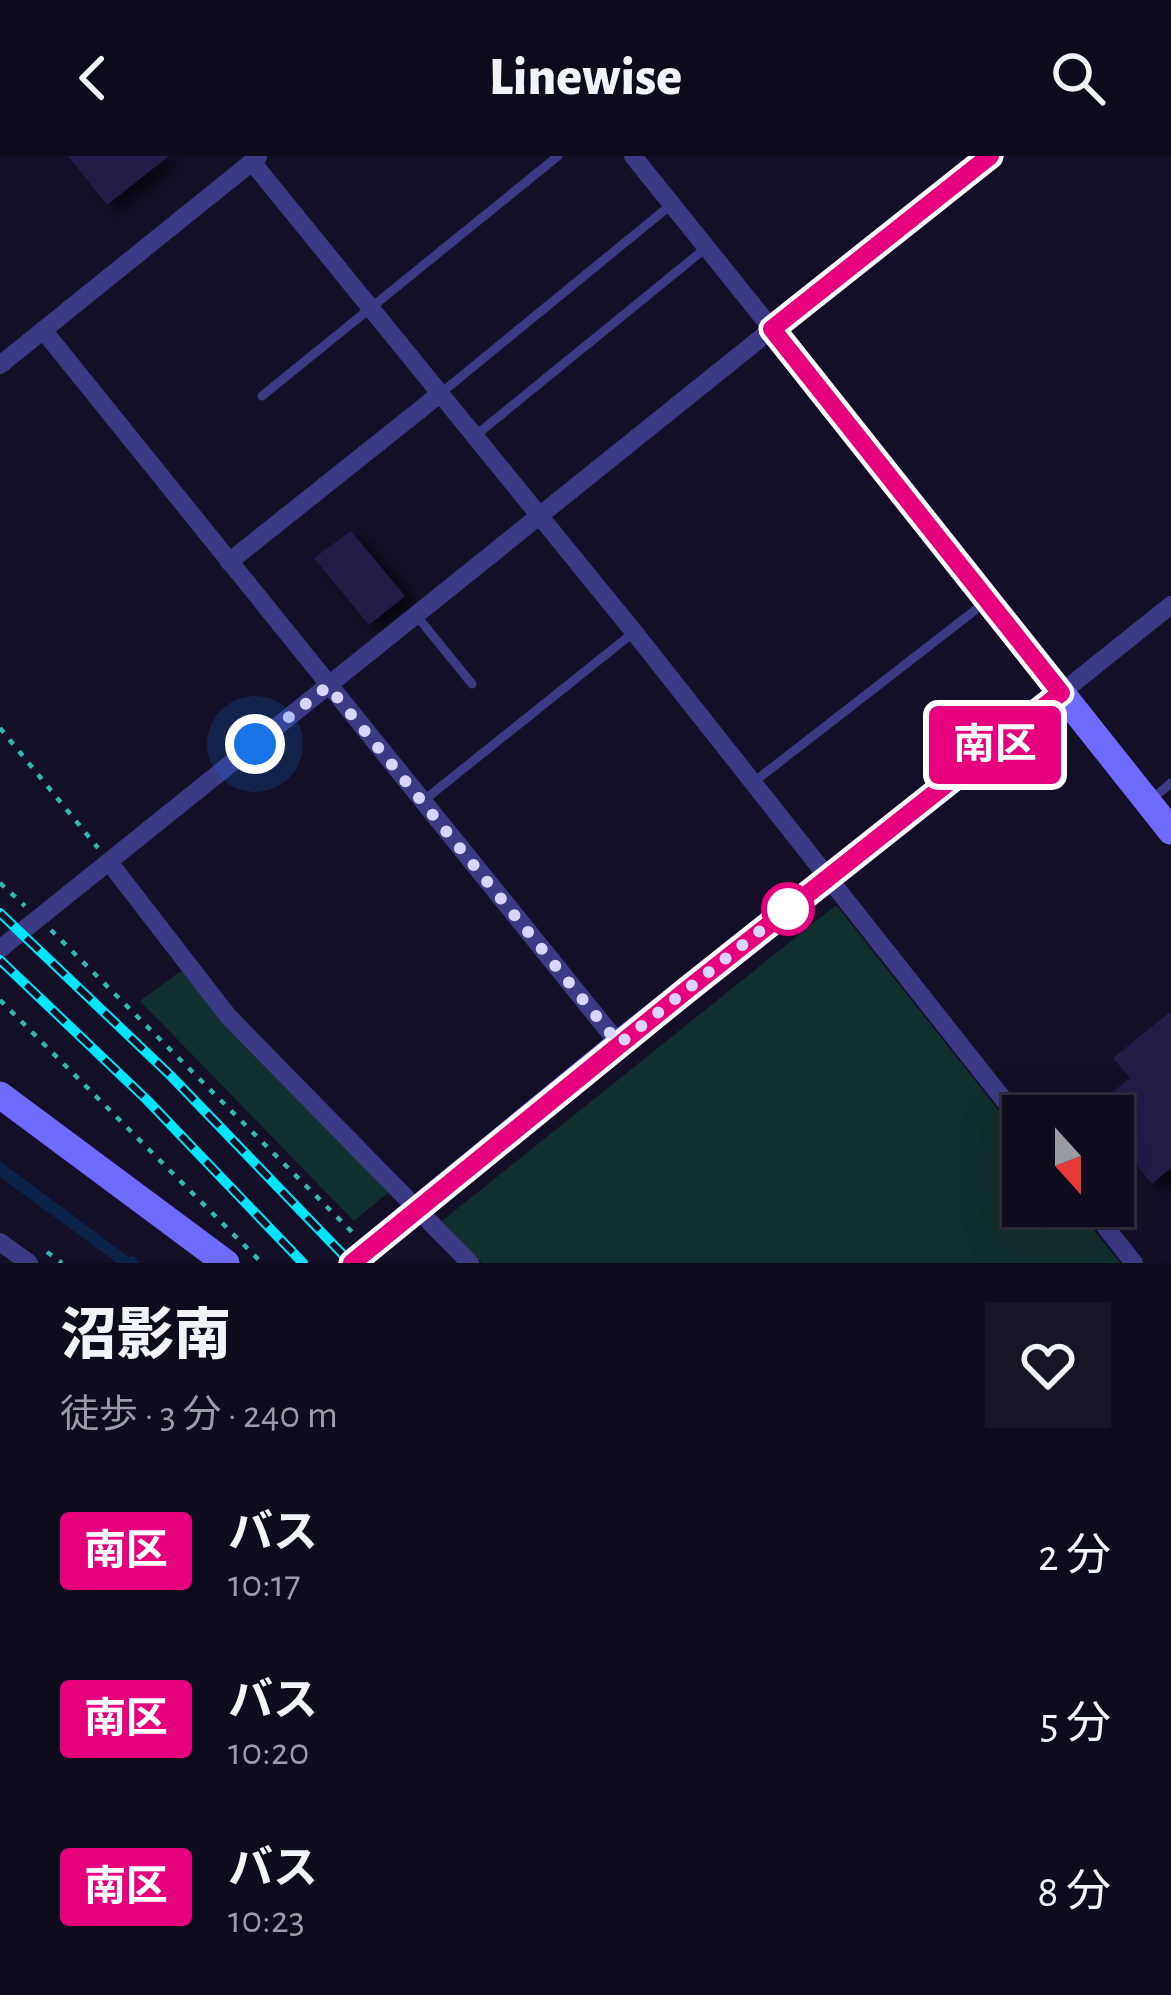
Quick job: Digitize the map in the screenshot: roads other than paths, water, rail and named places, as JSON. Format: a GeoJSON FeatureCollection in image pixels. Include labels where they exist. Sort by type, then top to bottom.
{"type":"FeatureCollection","features":[{"type":"Feature","properties":{"kind":"street"},"geometry":{"type":"LineString","coordinates":[[633,156],[1171,831]]}},
{"type":"Feature","properties":{"kind":"street"},"geometry":{"type":"LineString","coordinates":[[0,950],[990,156]]}},
{"type":"Feature","properties":{"kind":"street"},"geometry":{"type":"LineString","coordinates":[[0,365],[256,159],[1002,1098]]}},
{"type":"Feature","properties":{"kind":"street"},"geometry":{"type":"LineString","coordinates":[[43,330],[619,1044]]}},
{"type":"Feature","properties":{"kind":"street"},"geometry":{"type":"LineString","coordinates":[[229,562],[441,392]]}},
{"type":"Feature","properties":{"kind":"street"},"geometry":{"type":"LineString","coordinates":[[361,1256],[619,1044],[1171,605]]}},
{"type":"Feature","properties":{"kind":"street"},"geometry":{"type":"LineString","coordinates":[[109,862],[228,1016],[470,1263]]}},
{"type":"Feature","properties":{"kind":"street"},"geometry":{"type":"LineString","coordinates":[[0,1094],[226,1263]]}},
{"type":"Feature","properties":{"kind":"street"},"geometry":{"type":"LineString","coordinates":[[1106,1227],[1134,1263]]}},
{"type":"Feature","properties":{"kind":"street"},"geometry":{"type":"LineString","coordinates":[[0,1242],[29,1263]]}},
{"type":"Feature","properties":{"kind":"lane"},"geometry":{"type":"LineString","coordinates":[[262,396],[557,156]]}},
{"type":"Feature","properties":{"kind":"lane"},"geometry":{"type":"LineString","coordinates":[[441,392],[672,204]]}},
{"type":"Feature","properties":{"kind":"lane"},"geometry":{"type":"LineString","coordinates":[[476,435],[707,247]]}},
{"type":"Feature","properties":{"kind":"lane"},"geometry":{"type":"LineString","coordinates":[[752,783],[987,600]]}},
{"type":"Feature","properties":{"kind":"lane"},"geometry":{"type":"LineString","coordinates":[[416,615],[472,684]]}},
{"type":"Feature","properties":{"kind":"lane"},"geometry":{"type":"LineString","coordinates":[[422,801],[634,632]]}},
{"type":"Feature","properties":{"kind":"lane"},"geometry":{"type":"LineString","coordinates":[[1147,802],[1171,783]]}},
{"type":"Feature","properties":{"kind":"water"},"geometry":{"type":"Polygon","coordinates":[[[0,1161],[139,1263],[117,1263],[0,1177],[0,1161]]]}},
{"type":"Feature","properties":{"kind":"railway"},"geometry":{"type":"LineString","coordinates":[[0,913],[170,1075],[351,1263]]}},
{"type":"Feature","properties":{"kind":"railway"},"geometry":{"type":"LineString","coordinates":[[0,960],[147,1100],[303,1263]]}}]}
